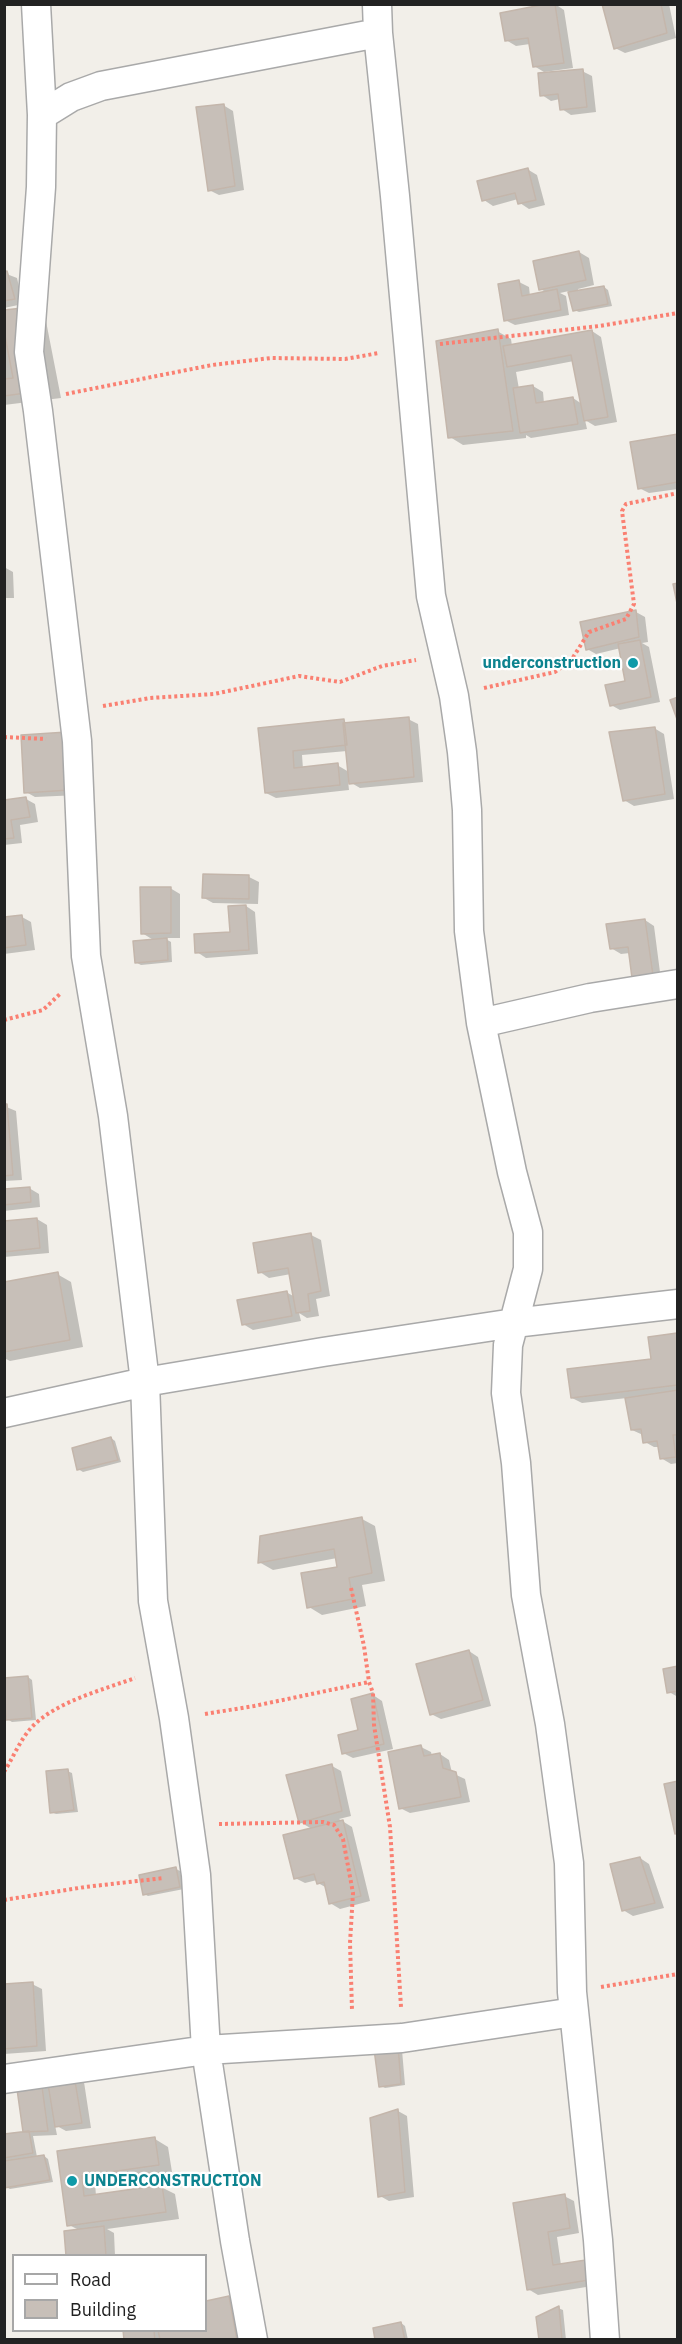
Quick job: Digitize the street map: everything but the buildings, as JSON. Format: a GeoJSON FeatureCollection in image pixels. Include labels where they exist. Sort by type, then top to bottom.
{"type":"FeatureCollection","features":[{"type":"Feature","properties":{"kind":"street"},"geometry":{"type":"LineString","coordinates":[[36,4],[42,114],[41,187],[28,352],[36,400],[77,741],[88,968],[113,1116],[145,1382],[153,1601],[174,1718],[196,1875],[206,2050],[235,2241],[253,2340]]}},
{"type":"Feature","properties":{"kind":"street"},"geometry":{"type":"LineString","coordinates":[[377,4],[430,596],[454,696],[467,810],[469,932],[481,1023],[512,1172],[528,1232],[528,1269],[508,1345],[506,1393],[516,1464],[526,1595],[550,1724],[568,1863],[573,2002],[598,2240],[605,2340]]}},
{"type":"Feature","properties":{"kind":"street"},"geometry":{"type":"LineString","coordinates":[[42,114],[71,97],[110,84],[378,33]]}},
{"type":"Feature","properties":{"kind":"street"},"geometry":{"type":"LineString","coordinates":[[481,1023],[590,998],[678,984]]}},
{"type":"Feature","properties":{"kind":"street"},"geometry":{"type":"LineString","coordinates":[[4,1413],[145,1382],[514,1323],[678,1304]]}},
{"type":"Feature","properties":{"kind":"street"},"geometry":{"type":"LineString","coordinates":[[4,2079],[206,2050],[402,2038],[573,2002]]}},
{"type":"Feature","properties":{"kind":"path"},"geometry":{"type":"LineString","coordinates":[[36,400],[212,365],[271,358],[345,358],[409,348],[599,326],[678,313]]}},
{"type":"Feature","properties":{"kind":"path"},"geometry":{"type":"LineString","coordinates":[[454,696],[555,672],[572,659],[589,632],[626,618],[634,604],[622,511],[626,504],[678,493]]}},
{"type":"Feature","properties":{"kind":"path"},"geometry":{"type":"LineString","coordinates":[[98,707],[150,698],[214,694],[298,676],[339,682],[382,666],[420,659]]}},
{"type":"Feature","properties":{"kind":"path"},"geometry":{"type":"LineString","coordinates":[[4,736],[77,741]]}},
{"type":"Feature","properties":{"kind":"path"},"geometry":{"type":"LineString","coordinates":[[4,1020],[43,1010],[88,968]]}},
{"type":"Feature","properties":{"kind":"path"},"geometry":{"type":"LineString","coordinates":[[351,1588],[373,1694],[374,1725],[390,1827],[402,2038]]}},
{"type":"Feature","properties":{"kind":"path"},"geometry":{"type":"LineString","coordinates":[[4,1772],[30,1729],[50,1713],[89,1694],[166,1668]]}},
{"type":"Feature","properties":{"kind":"path"},"geometry":{"type":"LineString","coordinates":[[174,1718],[254,1706],[369,1682]]}},
{"type":"Feature","properties":{"kind":"path"},"geometry":{"type":"LineString","coordinates":[[188,1818],[214,1824],[238,1825],[323,1822],[334,1825],[338,1829],[343,1839],[353,1893],[350,1942],[353,2041]]}},
{"type":"Feature","properties":{"kind":"path"},"geometry":{"type":"LineString","coordinates":[[4,1900],[85,1887],[196,1875]]}},
{"type":"Feature","properties":{"kind":"path"},"geometry":{"type":"LineString","coordinates":[[573,2002],[678,1974]]}},
{"type":"Feature","properties":{"kind":"place","name":"underconstruction"},"geometry":{"type":"Point","coordinates":[633,663]}},
{"type":"Feature","properties":{"kind":"place","name":"UNDERCONSTRUCTION"},"geometry":{"type":"Point","coordinates":[72,2181]}}]}
